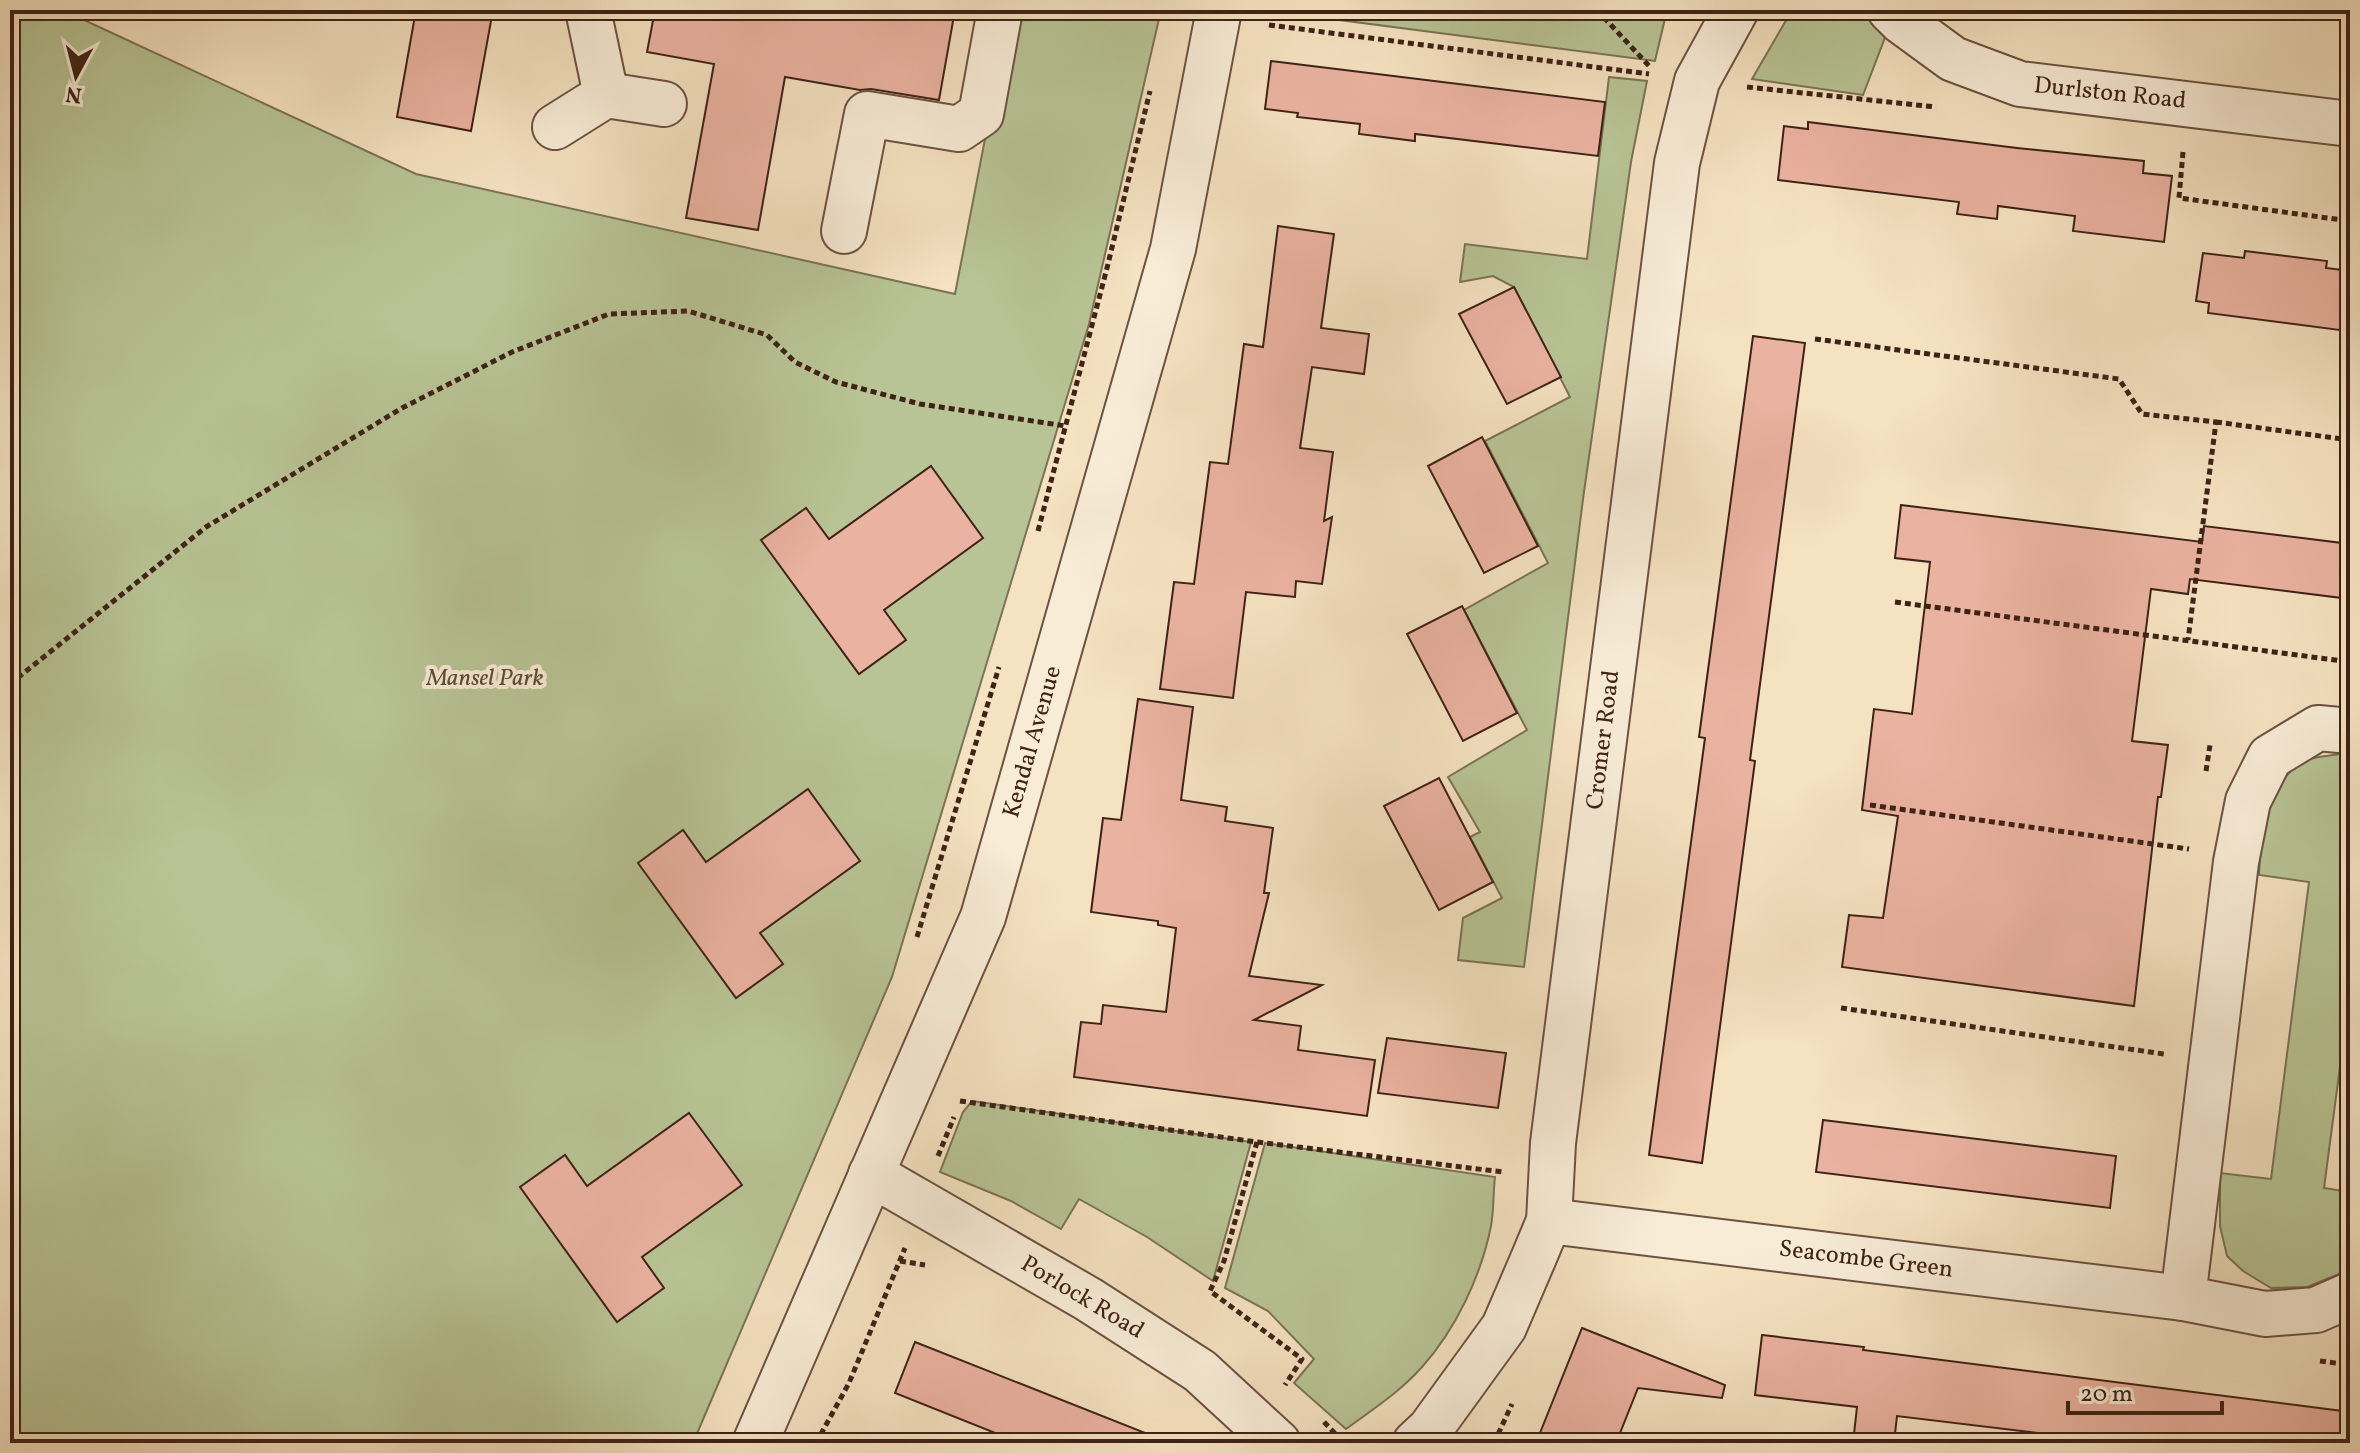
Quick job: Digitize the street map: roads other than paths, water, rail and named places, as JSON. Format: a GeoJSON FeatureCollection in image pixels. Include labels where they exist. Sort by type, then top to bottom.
{"type":"FeatureCollection","features":[{"type":"Feature","properties":{"kind":"street"},"geometry":{"type":"LineString","coordinates":[[588,10],[606,95]]}},
{"type":"Feature","properties":{"kind":"street"},"geometry":{"type":"LineString","coordinates":[[844,231],[867,114],[959,129],[981,114],[1000,10]]}},
{"type":"Feature","properties":{"kind":"street","name":"Kendal Avenue"},"geometry":{"type":"LineString","coordinates":[[755,1443],[983,917],[1173,249],[1219,10]]}},
{"type":"Feature","properties":{"kind":"street","name":"Cromer Road"},"geometry":{"type":"LineString","coordinates":[[1415,1443],[1430,1429],[1504,1327],[1549,1221],[1553,1143],[1677,163],[1697,81],[1736,10]]}},
{"type":"Feature","properties":{"kind":"street","name":"Durlston Road"},"geometry":{"type":"LineString","coordinates":[[1890,10],[1953,59],[2020,84],[2350,124]]}},
{"type":"Feature","properties":{"kind":"street"},"geometry":{"type":"LineString","coordinates":[[555,127],[606,95],[664,104]]}},
{"type":"Feature","properties":{"kind":"street"},"geometry":{"type":"LineString","coordinates":[[2183,1298],[2237,856],[2248,801],[2270,757],[2318,728],[2350,731]]}},
{"type":"Feature","properties":{"kind":"street","name":"Porlock Road"},"geometry":{"type":"LineString","coordinates":[[871,1174],[1088,1299],[1200,1371],[1278,1443]]}},
{"type":"Feature","properties":{"kind":"street","name":"Seacombe Green"},"geometry":{"type":"LineString","coordinates":[[1549,1221],[2183,1298],[2265,1314],[2316,1310],[2350,1295]]}},
{"type":"Feature","properties":{"kind":"park label","name":"Mansel Park"},"geometry":{"type":"Point","coordinates":[485,679]}}]}
